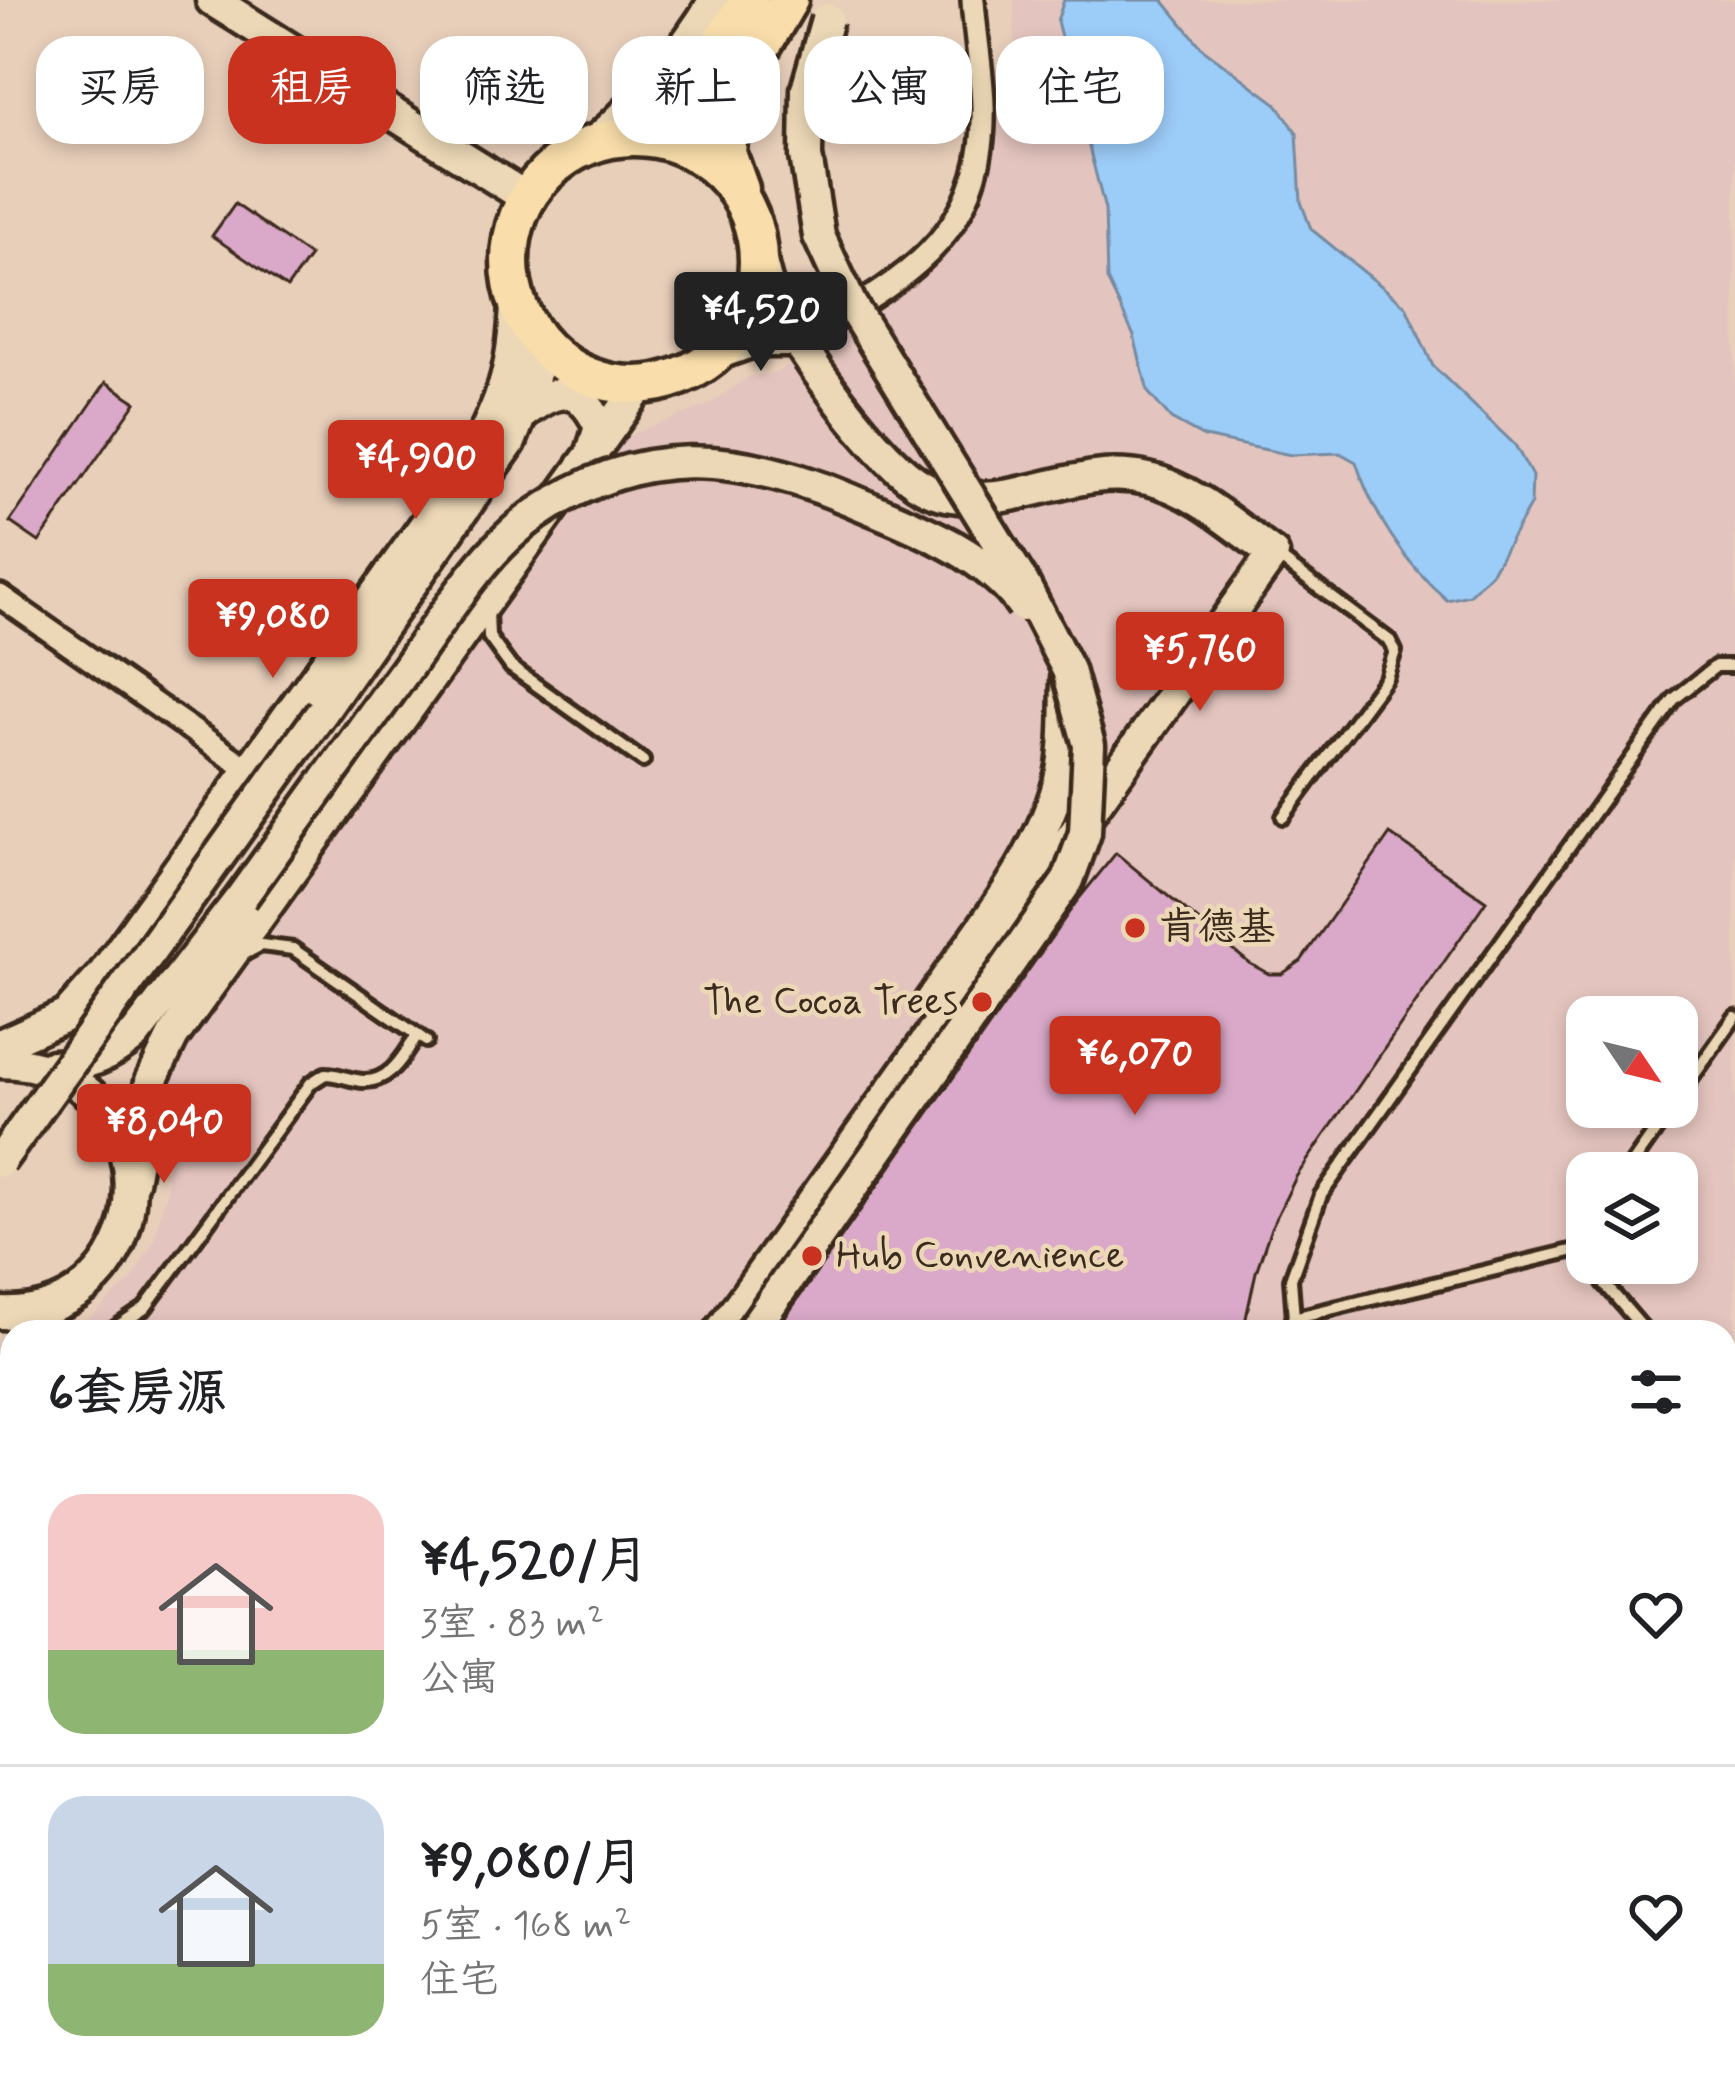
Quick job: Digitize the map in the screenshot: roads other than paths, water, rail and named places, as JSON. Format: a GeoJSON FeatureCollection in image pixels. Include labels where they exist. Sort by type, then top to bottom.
{"type":"FeatureCollection","features":[{"type":"Feature","properties":{"kind":"main road"},"geometry":{"type":"LineString","coordinates":[[212,0],[527,198]]}},
{"type":"Feature","properties":{"kind":"main road"},"geometry":{"type":"LineString","coordinates":[[715,0],[643,100],[594,142],[560,161],[527,198],[511,244],[511,283],[534,336],[563,364],[600,381],[641,385],[681,376],[716,354],[753,341],[800,341]]}},
{"type":"Feature","properties":{"kind":"main road"},"geometry":{"type":"LineString","coordinates":[[726,36],[750,0]]}},
{"type":"Feature","properties":{"kind":"main road"},"geometry":{"type":"LineString","coordinates":[[729,1320],[1273,554],[1177,488],[1150,479],[1095,475],[978,498],[942,495],[920,486],[876,448],[770,293],[727,153],[731,99],[789,0]]}},
{"type":"Feature","properties":{"kind":"main road"},"geometry":{"type":"LineString","coordinates":[[759,1320],[1069,880],[1085,832],[1089,745],[1068,670],[1023,583],[850,305],[819,236],[806,156],[807,89],[831,9]]}},
{"type":"Feature","properties":{"kind":"main road"},"geometry":{"type":"LineString","coordinates":[[594,142],[612,139]]}},
{"type":"Feature","properties":{"kind":"main road"},"geometry":{"type":"LineString","coordinates":[[677,144],[704,158],[734,186],[745,204]]}},
{"type":"Feature","properties":{"kind":"main road"},"geometry":{"type":"LineString","coordinates":[[716,354],[751,304],[757,243]]}},
{"type":"Feature","properties":{"kind":"main road"},"geometry":{"type":"LineString","coordinates":[[7,1056],[67,1015],[102,976],[471,461],[503,397],[515,356],[516,302]]}},
{"type":"Feature","properties":{"kind":"main road"},"geometry":{"type":"LineString","coordinates":[[0,1161],[510,442],[524,413],[537,362],[534,336]]}},
{"type":"Feature","properties":{"kind":"main road"},"geometry":{"type":"LineString","coordinates":[[48,1320],[110,1258],[127,1222],[152,1082],[173,1036],[641,385]]}},
{"type":"Feature","properties":{"kind":"main road"},"geometry":{"type":"LineString","coordinates":[[471,461],[552,393],[572,393],[591,407],[600,427],[591,455]]}},
{"type":"Feature","properties":{"kind":"main road"},"geometry":{"type":"LineString","coordinates":[[7,1056],[82,1065],[114,1053],[147,1020],[453,604],[532,516],[602,477],[706,460],[795,477],[955,547],[1014,593],[1068,670],[1063,768],[1047,822],[1014,880],[709,1320]]}},
{"type":"Feature","properties":{"kind":"main road"},"geometry":{"type":"LineString","coordinates":[[7,1056],[59,1073],[92,1095],[124,1143],[132,1183]]}},
{"type":"Feature","properties":{"kind":"main road"},"geometry":{"type":"LineString","coordinates":[[0,1313],[28,1312],[65,1298]]}},
{"type":"Feature","properties":{"kind":"street"},"geometry":{"type":"LineString","coordinates":[[800,341],[919,265],[962,211],[981,146],[973,0]]}},
{"type":"Feature","properties":{"kind":"street"},"geometry":{"type":"LineString","coordinates":[[0,596],[249,770]]}},
{"type":"Feature","properties":{"kind":"lane"},"geometry":{"type":"LineString","coordinates":[[1273,554],[1390,640],[1394,651],[1386,678],[1282,818]]}},
{"type":"Feature","properties":{"kind":"lane"},"geometry":{"type":"LineString","coordinates":[[487,599],[489,637],[511,667],[643,761]]}},
{"type":"Feature","properties":{"kind":"lane"},"geometry":{"type":"LineString","coordinates":[[1566,1252],[1293,1318],[1291,1279],[1321,1195],[1674,699],[1716,666],[1735,666]]}},
{"type":"Feature","properties":{"kind":"lane"},"geometry":{"type":"LineString","coordinates":[[130,1320],[148,1304],[311,1083],[335,1074],[358,1081],[379,1079],[422,1038],[293,950],[261,945],[223,967]]}},
{"type":"Feature","properties":{"kind":"lane"},"geometry":{"type":"LineString","coordinates":[[1698,1069],[1735,1017]]}},
{"type":"Feature","properties":{"kind":"lane"},"geometry":{"type":"LineString","coordinates":[[1605,1284],[1636,1320]]}},
{"type":"Feature","properties":{"kind":"water"},"geometry":{"type":"Polygon","coordinates":[[[1064,0],[1163,0],[1203,49],[1277,104],[1297,133],[1301,202],[1311,229],[1406,306],[1433,366],[1515,445],[1532,476],[1531,504],[1492,572],[1469,595],[1447,600],[1418,571],[1381,519],[1356,462],[1340,453],[1291,455],[1204,437],[1171,419],[1148,392],[1134,336],[1107,280],[1105,210],[1088,144],[1164,144],[1164,36],[1061,36],[1057,21],[1064,0]]]}},
{"type":"Feature","properties":{"kind":"place","name":"肯德基"},"geometry":{"type":"Point","coordinates":[1135,928]}},
{"type":"Feature","properties":{"kind":"place","name":"The Cocoa Trees"},"geometry":{"type":"Point","coordinates":[982,1002]}},
{"type":"Feature","properties":{"kind":"place","name":"Hub Convenience"},"geometry":{"type":"Point","coordinates":[812,1256]}}]}
